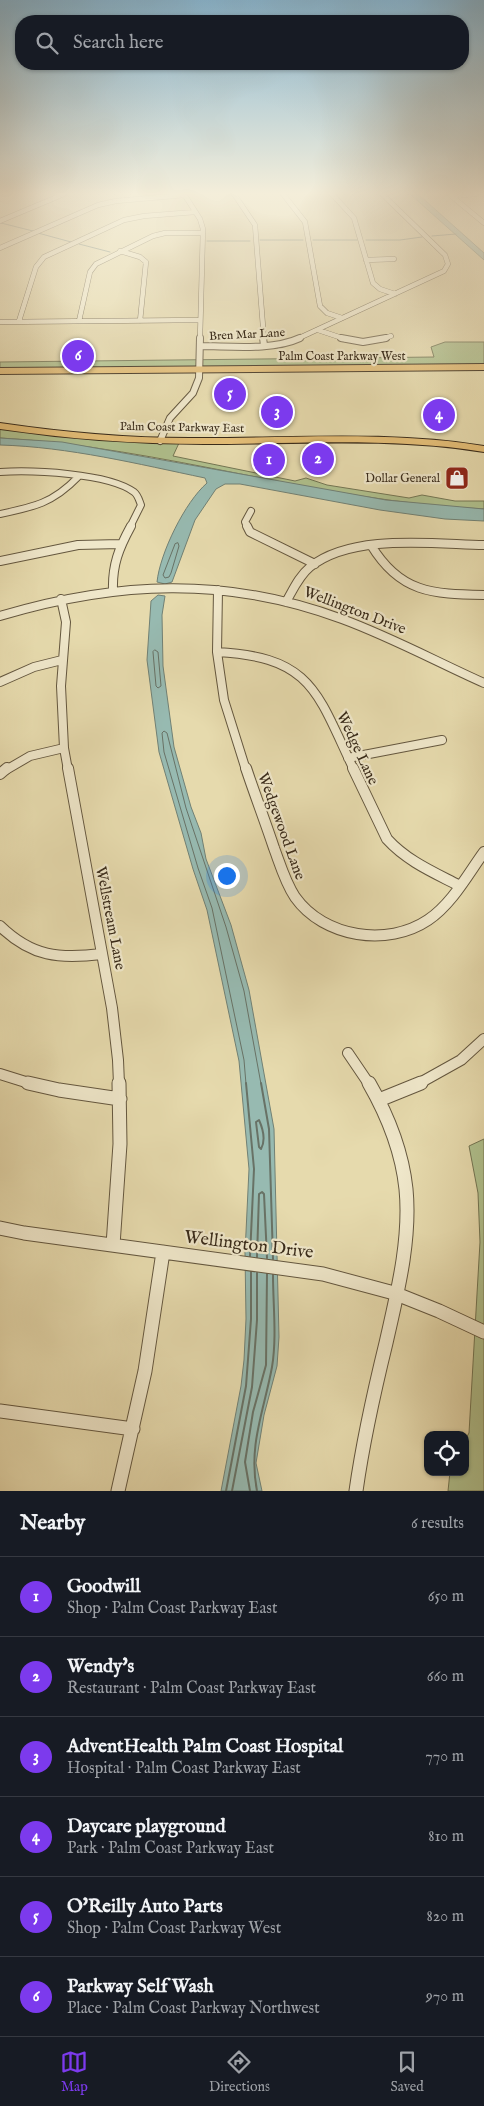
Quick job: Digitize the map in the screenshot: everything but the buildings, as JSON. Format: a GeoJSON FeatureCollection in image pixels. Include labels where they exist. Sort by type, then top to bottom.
{"type":"FeatureCollection","features":[{"type":"Feature","properties":{"kind":"main road","name":"Palm Coast Parkway West"},"geometry":{"type":"LineString","coordinates":[[0,371],[484,368]]}},
{"type":"Feature","properties":{"kind":"main road","name":"Palm Coast Parkway East"},"geometry":{"type":"LineString","coordinates":[[0,426],[84,436],[160,441],[374,438],[435,442],[484,449]]}},
{"type":"Feature","properties":{"kind":"street"},"geometry":{"type":"LineString","coordinates":[[19,321],[39,264]]}},
{"type":"Feature","properties":{"kind":"street"},"geometry":{"type":"LineString","coordinates":[[79,321],[92,269],[97,264]]}},
{"type":"Feature","properties":{"kind":"street"},"geometry":{"type":"LineString","coordinates":[[140,320],[147,264]]}},
{"type":"Feature","properties":{"kind":"street"},"geometry":{"type":"LineString","coordinates":[[160,441],[170,418],[194,390],[198,381],[200,370],[202,264]]}},
{"type":"Feature","properties":{"kind":"street"},"geometry":{"type":"LineString","coordinates":[[258,264],[264,345]]}},
{"type":"Feature","properties":{"kind":"street"},"geometry":{"type":"LineString","coordinates":[[312,264],[320,306],[327,313],[342,318]]}},
{"type":"Feature","properties":{"kind":"street"},"geometry":{"type":"LineString","coordinates":[[367,264],[374,284],[395,294]]}},
{"type":"Feature","properties":{"kind":"street","name":"Bren Mar Lane"},"geometry":{"type":"LineString","coordinates":[[200,346],[264,345],[291,342],[442,272],[447,264]]}},
{"type":"Feature","properties":{"kind":"street"},"geometry":{"type":"LineString","coordinates":[[0,322],[200,320]]}},
{"type":"Feature","properties":{"kind":"street"},"geometry":{"type":"LineString","coordinates":[[318,330],[358,343],[376,342],[391,336]]}},
{"type":"Feature","properties":{"kind":"street"},"geometry":{"type":"LineString","coordinates":[[0,472],[32,471],[78,477],[122,486],[131,489],[138,496],[140,507],[120,544],[112,567],[113,591]]}},
{"type":"Feature","properties":{"kind":"street"},"geometry":{"type":"LineString","coordinates":[[0,514],[49,502],[63,493],[78,477]]}},
{"type":"Feature","properties":{"kind":"street"},"geometry":{"type":"LineString","coordinates":[[251,511],[245,522],[250,532],[314,564]]}},
{"type":"Feature","properties":{"kind":"street"},"geometry":{"type":"LineString","coordinates":[[0,561],[78,545],[120,544]]}},
{"type":"Feature","properties":{"kind":"street"},"geometry":{"type":"LineString","coordinates":[[371,545],[388,571],[410,584],[444,594],[484,595]]}},
{"type":"Feature","properties":{"kind":"street"},"geometry":{"type":"LineString","coordinates":[[286,602],[303,575],[314,564],[341,550],[371,545],[484,545]]}},
{"type":"Feature","properties":{"kind":"street","name":"Wellington Drive"},"geometry":{"type":"LineString","coordinates":[[0,616],[61,599],[113,591],[149,588],[218,590],[286,602],[319,611],[363,628],[484,683]]}},
{"type":"Feature","properties":{"kind":"street","name":"Wedgewood Lane"},"geometry":{"type":"LineString","coordinates":[[218,590],[217,652],[224,700],[232,729],[285,878],[292,895],[303,907],[320,920],[338,929],[361,934],[386,935],[410,930],[428,920],[441,908],[484,852]]}},
{"type":"Feature","properties":{"kind":"street","name":"Wellstream Lane"},"geometry":{"type":"LineString","coordinates":[[61,599],[67,626],[62,660],[61,701],[64,748],[114,1025],[120,1099],[119,1165],[113,1245]]}},
{"type":"Feature","properties":{"kind":"street","name":"Wedge Lane"},"geometry":{"type":"LineString","coordinates":[[217,652],[248,654],[269,659],[287,667],[302,678],[318,696],[380,827],[390,843],[409,858],[458,885]]}},
{"type":"Feature","properties":{"kind":"street"},"geometry":{"type":"LineString","coordinates":[[0,682],[34,667],[62,660]]}},
{"type":"Feature","properties":{"kind":"street"},"geometry":{"type":"LineString","coordinates":[[348,758],[442,740]]}},
{"type":"Feature","properties":{"kind":"street"},"geometry":{"type":"LineString","coordinates":[[0,774],[11,765],[28,756],[64,748]]}},
{"type":"Feature","properties":{"kind":"street"},"geometry":{"type":"LineString","coordinates":[[0,926],[19,944],[44,954],[72,957],[102,954]]}},
{"type":"Feature","properties":{"kind":"street"},"geometry":{"type":"LineString","coordinates":[[379,1100],[443,1073],[460,1061],[484,1038]]}},
{"type":"Feature","properties":{"kind":"street"},"geometry":{"type":"LineString","coordinates":[[348,1053],[379,1100],[396,1145],[406,1190],[406,1226],[397,1293],[362,1448],[356,1491]]}},
{"type":"Feature","properties":{"kind":"street"},"geometry":{"type":"LineString","coordinates":[[0,1074],[40,1087],[120,1099]]}},
{"type":"Feature","properties":{"kind":"street","name":"Wellington Drive"},"geometry":{"type":"LineString","coordinates":[[0,1228],[163,1252],[299,1269],[342,1277],[397,1293],[484,1332]]}},
{"type":"Feature","properties":{"kind":"street"},"geometry":{"type":"LineString","coordinates":[[118,1491],[149,1349],[163,1252]]}},
{"type":"Feature","properties":{"kind":"street"},"geometry":{"type":"LineString","coordinates":[[0,1411],[133,1429]]}},
{"type":"Feature","properties":{"kind":"green space"},"geometry":{"type":"Polygon","coordinates":[[[445,342],[484,342],[484,366],[0,370],[0,362],[434,357],[431,347],[445,342]]]}},
{"type":"Feature","properties":{"kind":"green space"},"geometry":{"type":"Polygon","coordinates":[[[0,428],[179,443],[173,456],[295,481],[306,478],[327,485],[409,498],[422,495],[455,501],[484,501],[484,509],[423,504],[363,496],[121,452],[61,443],[0,438],[0,428]]]}},
{"type":"Feature","properties":{"kind":"green space"},"geometry":{"type":"Polygon","coordinates":[[[484,1139],[484,1491],[448,1491],[450,1476],[469,1476],[469,1433],[480,1242],[478,1193],[469,1146],[484,1139]]]}},
{"type":"Feature","properties":{"kind":"water"},"geometry":{"type":"Polygon","coordinates":[[[0,438],[62,442],[386,500],[484,509],[484,521],[445,519],[380,510],[240,484],[225,484],[216,489],[195,520],[172,582],[165,584],[157,582],[168,543],[190,502],[207,483],[205,478],[78,453],[26,446],[0,445],[0,438]]]}},
{"type":"Feature","properties":{"kind":"water"},"geometry":{"type":"Polygon","coordinates":[[[158,595],[165,596],[162,615],[163,666],[174,747],[191,807],[201,833],[206,859],[231,925],[249,990],[274,1129],[279,1337],[277,1366],[264,1415],[256,1463],[262,1491],[221,1491],[241,1386],[244,1360],[246,1319],[245,1253],[249,1169],[239,1061],[207,910],[159,752],[147,660],[151,601],[158,595]]]}},
{"type":"Feature","properties":{"kind":"place","name":"Parkway Self Wash"},"geometry":{"type":"Point","coordinates":[78,356]}},
{"type":"Feature","properties":{"kind":"place","name":"O'Reilly Auto Parts"},"geometry":{"type":"Point","coordinates":[230,394]}},
{"type":"Feature","properties":{"kind":"place","name":"AdventHealth Palm Coast Hospital"},"geometry":{"type":"Point","coordinates":[277,412]}},
{"type":"Feature","properties":{"kind":"place","name":"Daycare playground"},"geometry":{"type":"Point","coordinates":[439,415]}},
{"type":"Feature","properties":{"kind":"place","name":"Wendy's"},"geometry":{"type":"Point","coordinates":[318,459]}},
{"type":"Feature","properties":{"kind":"place","name":"Goodwill"},"geometry":{"type":"Point","coordinates":[269,460]}},
{"type":"Feature","properties":{"kind":"place","name":"Dollar General"},"geometry":{"type":"Point","coordinates":[457,478]}}]}
